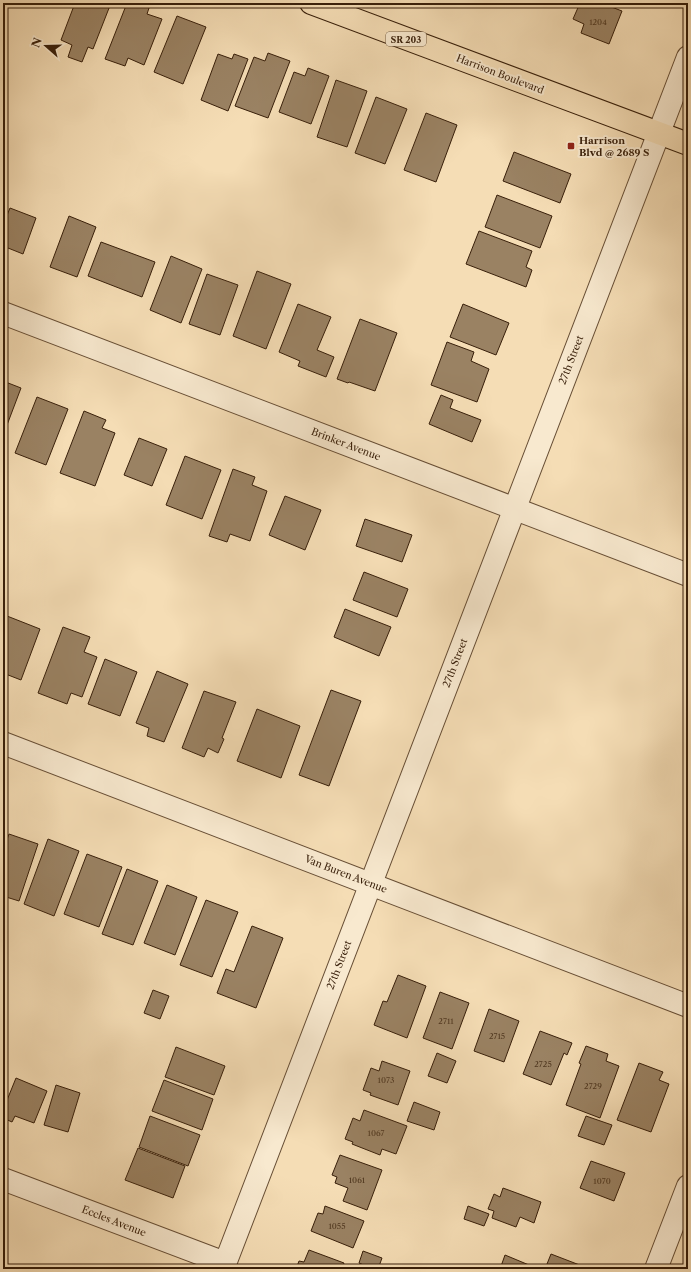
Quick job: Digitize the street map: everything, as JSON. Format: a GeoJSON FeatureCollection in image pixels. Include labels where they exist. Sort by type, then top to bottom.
{"type":"FeatureCollection","features":[{"type":"Feature","properties":{"kind":"main road","name":"Harrison Boulevard"},"geometry":{"type":"LineString","coordinates":[[311,3],[688,144]]}},
{"type":"Feature","properties":{"kind":"street","name":"27th Street"},"geometry":{"type":"LineString","coordinates":[[224,1266],[688,57]]}},
{"type":"Feature","properties":{"kind":"street","name":"Brinker Avenue"},"geometry":{"type":"LineString","coordinates":[[3,313],[688,575]]}},
{"type":"Feature","properties":{"kind":"street","name":"Van Buren Avenue"},"geometry":{"type":"LineString","coordinates":[[3,743],[688,1006]]}},
{"type":"Feature","properties":{"kind":"street","name":"Eccles Avenue"},"geometry":{"type":"LineString","coordinates":[[3,1179],[224,1266]]}},
{"type":"Feature","properties":{"kind":"street"},"geometry":{"type":"LineString","coordinates":[[656,1269],[688,1186]]}},
{"type":"Feature","properties":{"kind":"building"},"geometry":{"type":"Polygon","coordinates":[[[75,3],[111,3],[93,49],[88,47],[82,62],[68,57],[72,45],[61,40],[75,3]]]}},
{"type":"Feature","properties":{"kind":"building"},"geometry":{"type":"Polygon","coordinates":[[[127,3],[135,3],[149,8],[147,14],[162,19],[144,65],[128,58],[125,66],[105,59],[127,3]]]}},
{"type":"Feature","properties":{"kind":"building"},"geometry":{"type":"Polygon","coordinates":[[[580,3],[601,3],[622,11],[609,44],[581,33],[584,24],[573,19],[580,3]]]}},
{"type":"Feature","properties":{"kind":"building"},"geometry":{"type":"Polygon","coordinates":[[[177,16],[206,27],[183,84],[154,72],[177,16]]]}},
{"type":"Feature","properties":{"kind":"building"},"geometry":{"type":"Polygon","coordinates":[[[268,53],[290,61],[268,118],[235,106],[254,57],[265,61],[268,53]]]}},
{"type":"Feature","properties":{"kind":"building"},"geometry":{"type":"Polygon","coordinates":[[[218,54],[232,59],[234,54],[248,59],[228,111],[201,100],[218,54]]]}},
{"type":"Feature","properties":{"kind":"building"},"geometry":{"type":"Polygon","coordinates":[[[308,68],[329,76],[311,124],[279,112],[294,72],[305,76],[308,68]]]}},
{"type":"Feature","properties":{"kind":"building"},"geometry":{"type":"Polygon","coordinates":[[[336,80],[367,91],[347,147],[317,137],[336,80]]]}},
{"type":"Feature","properties":{"kind":"building"},"geometry":{"type":"Polygon","coordinates":[[[376,97],[407,109],[385,164],[355,153],[376,97]]]}},
{"type":"Feature","properties":{"kind":"building"},"geometry":{"type":"Polygon","coordinates":[[[426,113],[457,125],[436,182],[404,170],[426,113]]]}},
{"type":"Feature","properties":{"kind":"building"},"geometry":{"type":"Polygon","coordinates":[[[514,152],[571,174],[560,203],[503,181],[514,152]]]}},
{"type":"Feature","properties":{"kind":"building"},"geometry":{"type":"Polygon","coordinates":[[[497,195],[552,216],[540,248],[485,227],[497,195]]]}},
{"type":"Feature","properties":{"kind":"building"},"geometry":{"type":"Polygon","coordinates":[[[10,208],[36,218],[23,254],[3,246],[3,225],[10,208]]]}},
{"type":"Feature","properties":{"kind":"building"},"geometry":{"type":"Polygon","coordinates":[[[69,216],[96,227],[77,277],[50,267],[69,216]]]}},
{"type":"Feature","properties":{"kind":"building"},"geometry":{"type":"Polygon","coordinates":[[[479,231],[532,251],[526,267],[532,270],[526,287],[466,264],[479,231]]]}},
{"type":"Feature","properties":{"kind":"building"},"geometry":{"type":"Polygon","coordinates":[[[101,242],[155,262],[142,297],[88,276],[101,242]]]}},
{"type":"Feature","properties":{"kind":"building"},"geometry":{"type":"Polygon","coordinates":[[[171,256],[202,269],[181,323],[150,310],[171,256]]]}},
{"type":"Feature","properties":{"kind":"building"},"geometry":{"type":"Polygon","coordinates":[[[257,271],[291,284],[266,349],[233,336],[257,271]]]}},
{"type":"Feature","properties":{"kind":"building"},"geometry":{"type":"Polygon","coordinates":[[[207,274],[238,285],[220,335],[189,324],[207,274]]]}},
{"type":"Feature","properties":{"kind":"building"},"geometry":{"type":"Polygon","coordinates":[[[298,304],[331,317],[317,350],[334,357],[326,377],[298,366],[300,361],[279,352],[298,304]]]}},
{"type":"Feature","properties":{"kind":"building"},"geometry":{"type":"Polygon","coordinates":[[[463,304],[509,323],[496,355],[450,337],[463,304]]]}},
{"type":"Feature","properties":{"kind":"building"},"geometry":{"type":"Polygon","coordinates":[[[360,319],[397,333],[375,391],[337,379],[360,319]]]}},
{"type":"Feature","properties":{"kind":"building"},"geometry":{"type":"Polygon","coordinates":[[[447,342],[474,352],[471,361],[489,369],[477,402],[431,385],[447,342]]]}},
{"type":"Feature","properties":{"kind":"building"},"geometry":{"type":"Polygon","coordinates":[[[3,381],[21,388],[4,433],[3,432],[3,381]]]}},
{"type":"Feature","properties":{"kind":"building"},"geometry":{"type":"Polygon","coordinates":[[[441,395],[453,400],[450,408],[481,420],[472,442],[429,424],[441,395]]]}},
{"type":"Feature","properties":{"kind":"building"},"geometry":{"type":"Polygon","coordinates":[[[37,397],[68,409],[46,465],[15,453],[37,397]]]}},
{"type":"Feature","properties":{"kind":"building"},"geometry":{"type":"Polygon","coordinates":[[[84,411],[106,420],[102,428],[115,433],[95,486],[60,473],[84,411]]]}},
{"type":"Feature","properties":{"kind":"building"},"geometry":{"type":"Polygon","coordinates":[[[139,438],[167,449],[152,486],[124,475],[139,438]]]}},
{"type":"Feature","properties":{"kind":"building"},"geometry":{"type":"Polygon","coordinates":[[[185,456],[221,470],[202,519],[166,505],[185,456]]]}},
{"type":"Feature","properties":{"kind":"building"},"geometry":{"type":"Polygon","coordinates":[[[233,469],[255,477],[252,485],[267,491],[250,541],[230,534],[227,542],[209,536],[233,469]]]}},
{"type":"Feature","properties":{"kind":"building"},"geometry":{"type":"Polygon","coordinates":[[[285,496],[321,510],[305,550],[269,535],[285,496]]]}},
{"type":"Feature","properties":{"kind":"building"},"geometry":{"type":"Polygon","coordinates":[[[365,519],[412,535],[402,562],[356,546],[365,519]]]}},
{"type":"Feature","properties":{"kind":"building"},"geometry":{"type":"Polygon","coordinates":[[[364,572],[408,589],[397,617],[353,600],[364,572]]]}},
{"type":"Feature","properties":{"kind":"building"},"geometry":{"type":"Polygon","coordinates":[[[345,609],[391,627],[379,656],[334,637],[345,609]]]}},
{"type":"Feature","properties":{"kind":"building"},"geometry":{"type":"Polygon","coordinates":[[[7,616],[40,629],[21,680],[3,673],[3,626],[7,616]]]}},
{"type":"Feature","properties":{"kind":"building"},"geometry":{"type":"Polygon","coordinates":[[[63,627],[90,637],[84,652],[97,657],[82,697],[71,693],[67,704],[38,693],[63,627]]]}},
{"type":"Feature","properties":{"kind":"building"},"geometry":{"type":"Polygon","coordinates":[[[105,659],[137,672],[120,716],[88,704],[105,659]]]}},
{"type":"Feature","properties":{"kind":"building"},"geometry":{"type":"Polygon","coordinates":[[[157,671],[188,684],[164,742],[147,736],[149,728],[136,723],[157,671]]]}},
{"type":"Feature","properties":{"kind":"building"},"geometry":{"type":"Polygon","coordinates":[[[331,690],[361,701],[329,786],[299,775],[331,690]]]}},
{"type":"Feature","properties":{"kind":"building"},"geometry":{"type":"Polygon","coordinates":[[[204,691],[236,702],[222,738],[224,739],[218,753],[208,748],[204,757],[182,748],[204,691]]]}},
{"type":"Feature","properties":{"kind":"building"},"geometry":{"type":"Polygon","coordinates":[[[257,709],[300,726],[281,778],[237,761],[257,709]]]}},
{"type":"Feature","properties":{"kind":"building"},"geometry":{"type":"Polygon","coordinates":[[[9,834],[38,844],[19,901],[3,896],[3,851],[9,834]]]}},
{"type":"Feature","properties":{"kind":"building"},"geometry":{"type":"Polygon","coordinates":[[[48,839],[79,851],[54,916],[24,904],[48,839]]]}},
{"type":"Feature","properties":{"kind":"building"},"geometry":{"type":"Polygon","coordinates":[[[87,854],[122,867],[99,927],[64,914],[87,854]]]}},
{"type":"Feature","properties":{"kind":"building"},"geometry":{"type":"Polygon","coordinates":[[[127,869],[158,881],[133,945],[102,934],[127,869]]]}},
{"type":"Feature","properties":{"kind":"building"},"geometry":{"type":"Polygon","coordinates":[[[167,885],[197,897],[175,955],[144,943],[167,885]]]}},
{"type":"Feature","properties":{"kind":"building"},"geometry":{"type":"Polygon","coordinates":[[[206,900],[238,912],[212,977],[180,965],[206,900]]]}},
{"type":"Feature","properties":{"kind":"building"},"geometry":{"type":"Polygon","coordinates":[[[252,926],[283,938],[256,1008],[217,993],[226,969],[234,972],[252,926]]]}},
{"type":"Feature","properties":{"kind":"building"},"geometry":{"type":"Polygon","coordinates":[[[398,975],[426,986],[407,1038],[374,1025],[383,1001],[387,1002],[398,975]]]}},
{"type":"Feature","properties":{"kind":"building"},"geometry":{"type":"Polygon","coordinates":[[[153,990],[169,996],[160,1019],[144,1013],[153,990]]]}},
{"type":"Feature","properties":{"kind":"building"},"geometry":{"type":"Polygon","coordinates":[[[440,992],[469,1003],[452,1049],[423,1038],[440,992]]]}},
{"type":"Feature","properties":{"kind":"building"},"geometry":{"type":"Polygon","coordinates":[[[489,1009],[519,1021],[504,1062],[474,1051],[489,1009]]]}},
{"type":"Feature","properties":{"kind":"building"},"geometry":{"type":"Polygon","coordinates":[[[540,1031],[572,1043],[567,1055],[564,1053],[551,1085],[523,1074],[540,1031]]]}},
{"type":"Feature","properties":{"kind":"building"},"geometry":{"type":"Polygon","coordinates":[[[586,1046],[608,1054],[606,1061],[619,1066],[600,1118],[566,1105],[586,1046]]]}},
{"type":"Feature","properties":{"kind":"building"},"geometry":{"type":"Polygon","coordinates":[[[176,1047],[225,1066],[214,1095],[165,1077],[176,1047]]]}},
{"type":"Feature","properties":{"kind":"building"},"geometry":{"type":"Polygon","coordinates":[[[437,1053],[456,1061],[447,1083],[428,1076],[437,1053]]]}},
{"type":"Feature","properties":{"kind":"building"},"geometry":{"type":"Polygon","coordinates":[[[382,1061],[410,1071],[398,1105],[370,1095],[371,1093],[363,1090],[371,1068],[379,1071],[382,1061]]]}},
{"type":"Feature","properties":{"kind":"building"},"geometry":{"type":"Polygon","coordinates":[[[639,1063],[663,1072],[659,1080],[669,1084],[651,1132],[617,1120],[639,1063]]]}},
{"type":"Feature","properties":{"kind":"building"},"geometry":{"type":"Polygon","coordinates":[[[16,1078],[47,1091],[34,1123],[15,1116],[12,1122],[3,1118],[3,1110],[16,1078]]]}},
{"type":"Feature","properties":{"kind":"building"},"geometry":{"type":"Polygon","coordinates":[[[164,1080],[213,1099],[202,1130],[152,1111],[164,1080]]]}},
{"type":"Feature","properties":{"kind":"building"},"geometry":{"type":"Polygon","coordinates":[[[56,1085],[80,1093],[68,1132],[44,1125],[56,1085]]]}},
{"type":"Feature","properties":{"kind":"building"},"geometry":{"type":"Polygon","coordinates":[[[414,1102],[440,1112],[434,1130],[407,1121],[414,1102]]]}},
{"type":"Feature","properties":{"kind":"building"},"geometry":{"type":"Polygon","coordinates":[[[364,1110],[407,1126],[396,1154],[382,1149],[380,1155],[352,1144],[353,1142],[345,1139],[353,1118],[360,1121],[364,1110]]]}},
{"type":"Feature","properties":{"kind":"building"},"geometry":{"type":"Polygon","coordinates":[[[150,1116],[200,1135],[188,1166],[139,1147],[150,1116]]]}},
{"type":"Feature","properties":{"kind":"building"},"geometry":{"type":"Polygon","coordinates":[[[586,1116],[612,1125],[604,1145],[578,1136],[586,1116]]]}},
{"type":"Feature","properties":{"kind":"building"},"geometry":{"type":"Polygon","coordinates":[[[138,1148],[185,1166],[173,1198],[125,1180],[138,1148]]]}},
{"type":"Feature","properties":{"kind":"building"},"geometry":{"type":"Polygon","coordinates":[[[340,1155],[382,1170],[367,1210],[343,1201],[348,1188],[335,1183],[337,1177],[332,1175],[340,1155]]]}},
{"type":"Feature","properties":{"kind":"building"},"geometry":{"type":"Polygon","coordinates":[[[591,1161],[625,1173],[614,1201],[580,1188],[591,1161]]]}},
{"type":"Feature","properties":{"kind":"building"},"geometry":{"type":"Polygon","coordinates":[[[503,1188],[541,1202],[534,1223],[520,1217],[516,1227],[492,1218],[494,1211],[488,1209],[494,1194],[500,1197],[503,1188]]]}},
{"type":"Feature","properties":{"kind":"building"},"geometry":{"type":"Polygon","coordinates":[[[325,1206],[364,1221],[353,1248],[311,1231],[318,1213],[323,1214],[325,1206]]]}},
{"type":"Feature","properties":{"kind":"building"},"geometry":{"type":"Polygon","coordinates":[[[468,1206],[489,1214],[484,1226],[464,1219],[468,1206]]]}},
{"type":"Feature","properties":{"kind":"building"},"geometry":{"type":"Polygon","coordinates":[[[309,1250],[344,1263],[342,1269],[296,1269],[299,1261],[304,1262],[309,1250]]]}},
{"type":"Feature","properties":{"kind":"building"},"geometry":{"type":"Polygon","coordinates":[[[363,1251],[382,1258],[378,1269],[373,1269],[359,1263],[363,1251]]]}},
{"type":"Feature","properties":{"kind":"building"},"geometry":{"type":"Polygon","coordinates":[[[551,1254],[590,1269],[545,1269],[551,1254]]]}},
{"type":"Feature","properties":{"kind":"building"},"geometry":{"type":"Polygon","coordinates":[[[505,1255],[529,1265],[528,1269],[500,1269],[505,1255]]]}},
{"type":"Feature","properties":{"kind":"place","name":"Harrison Blvd @ 2689 S"},"geometry":{"type":"Point","coordinates":[571,146]}}]}
